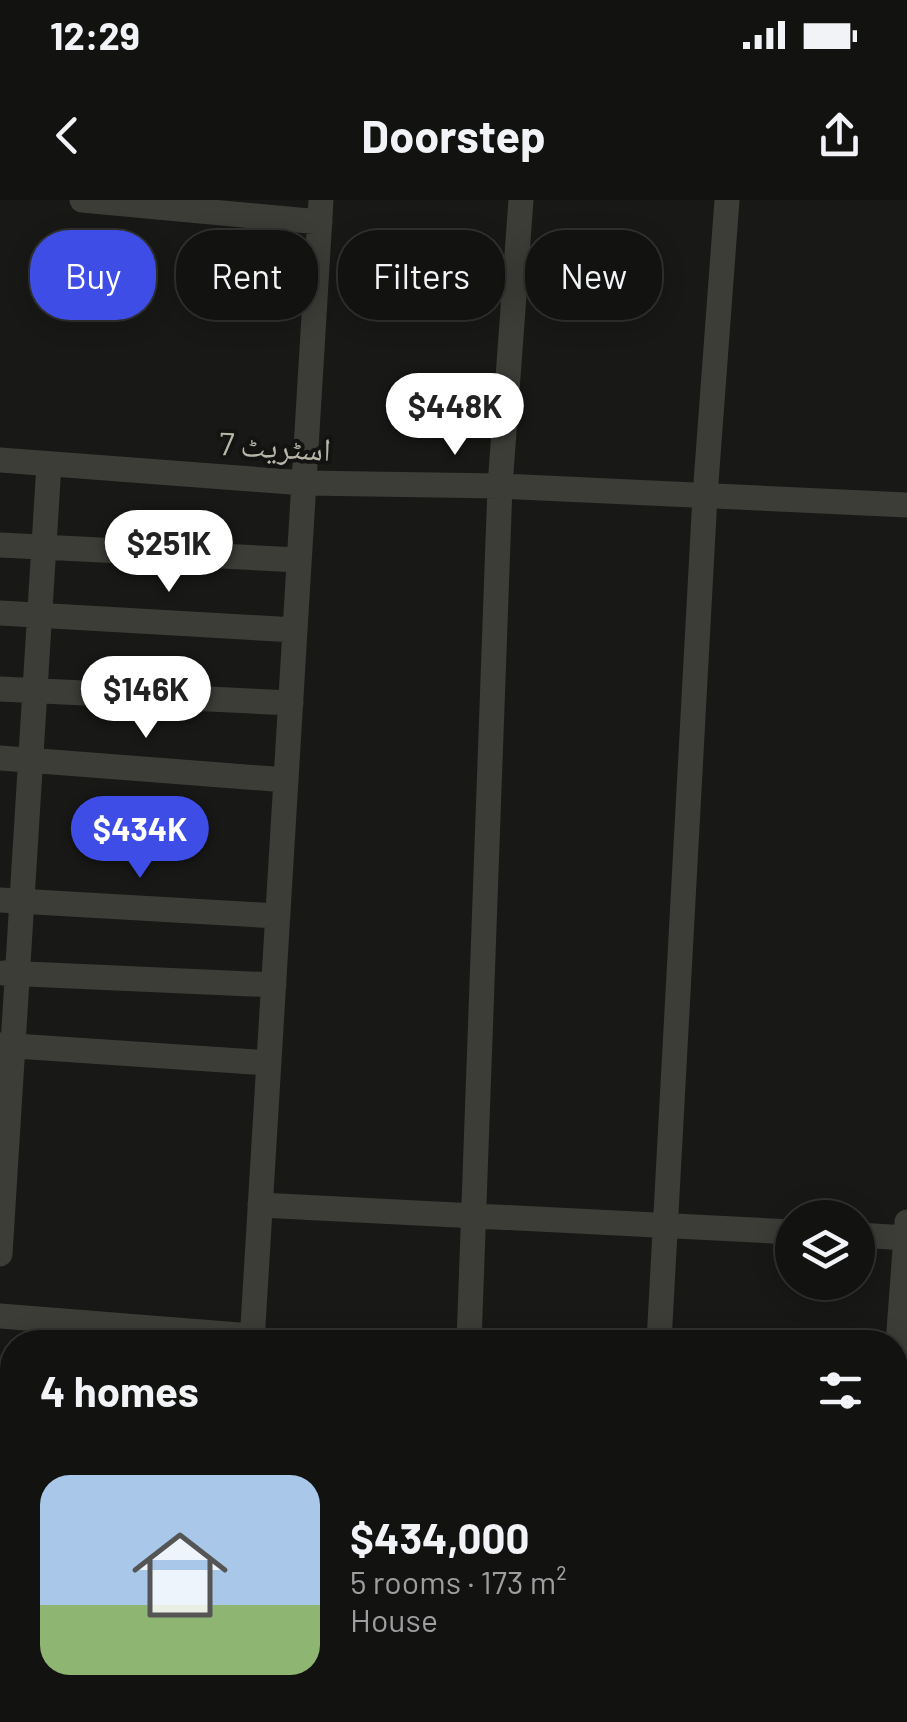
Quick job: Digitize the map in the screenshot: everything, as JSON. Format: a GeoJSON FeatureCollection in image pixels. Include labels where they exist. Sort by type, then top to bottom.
{"type":"FeatureCollection","features":[{"type":"Feature","properties":{"kind":"street"},"geometry":{"type":"LineString","coordinates":[[82,200],[320,211],[253,1330]]}},
{"type":"Feature","properties":{"kind":"street"},"geometry":{"type":"LineString","coordinates":[[469,1330],[500,486],[520,200]]}},
{"type":"Feature","properties":{"kind":"street"},"geometry":{"type":"LineString","coordinates":[[660,1330],[705,496],[727,200]]}},
{"type":"Feature","properties":{"kind":"street","name":"اسٹریٹ 7"},"geometry":{"type":"LineString","coordinates":[[0,460],[304,483],[500,486],[907,505]]}},
{"type":"Feature","properties":{"kind":"street"},"geometry":{"type":"LineString","coordinates":[[0,1254],[11,901],[30,760],[49,464]]}},
{"type":"Feature","properties":{"kind":"street"},"geometry":{"type":"LineString","coordinates":[[0,545],[299,560]]}},
{"type":"Feature","properties":{"kind":"street"},"geometry":{"type":"LineString","coordinates":[[0,613],[295,630]]}},
{"type":"Feature","properties":{"kind":"street"},"geometry":{"type":"LineString","coordinates":[[0,688],[291,703]]}},
{"type":"Feature","properties":{"kind":"street"},"geometry":{"type":"LineString","coordinates":[[0,758],[286,780]]}},
{"type":"Feature","properties":{"kind":"street"},"geometry":{"type":"LineString","coordinates":[[11,901],[278,916]]}},
{"type":"Feature","properties":{"kind":"street"},"geometry":{"type":"LineString","coordinates":[[9,973],[274,985]]}},
{"type":"Feature","properties":{"kind":"street"},"geometry":{"type":"LineString","coordinates":[[6,1046],[269,1063]]}},
{"type":"Feature","properties":{"kind":"street"},"geometry":{"type":"LineString","coordinates":[[260,1205],[775,1231]]}},
{"type":"Feature","properties":{"kind":"street"},"geometry":{"type":"LineString","coordinates":[[899,1330],[907,1222]]}},
{"type":"Feature","properties":{"kind":"street"},"geometry":{"type":"LineString","coordinates":[[875,1237],[906,1238]]}},
{"type":"Feature","properties":{"kind":"street"},"geometry":{"type":"LineString","coordinates":[[0,1316],[153,1330]]}}]}
